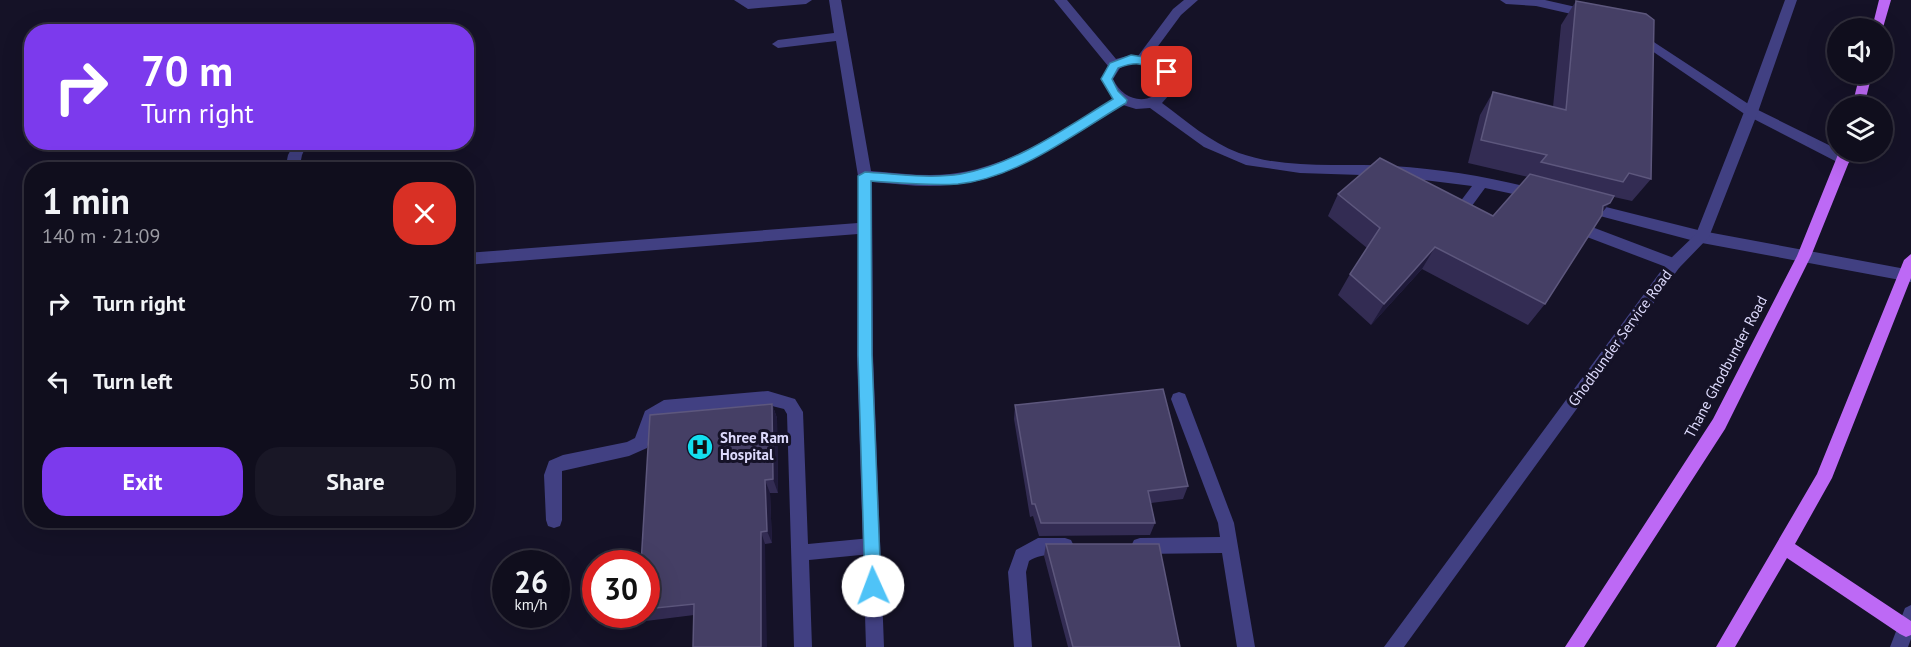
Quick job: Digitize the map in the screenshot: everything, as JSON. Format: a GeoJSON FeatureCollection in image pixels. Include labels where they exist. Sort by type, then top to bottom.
{"type":"FeatureCollection","features":[{"type":"Feature","properties":{"kind":"main road"},"geometry":{"type":"LineString","coordinates":[[1880,18],[1885,0]]}},
{"type":"Feature","properties":{"kind":"main road","name":"Thane Ghodbunder Road"},"geometry":{"type":"LineString","coordinates":[[1574,647],[1719,424],[1804,256],[1842,162]]}},
{"type":"Feature","properties":{"kind":"main road"},"geometry":{"type":"LineString","coordinates":[[1725,647],[1824,478],[1909,270]]}},
{"type":"Feature","properties":{"kind":"main road"},"geometry":{"type":"LineString","coordinates":[[1784,546],[1908,621]]}},
{"type":"Feature","properties":{"kind":"street"},"geometry":{"type":"LineString","coordinates":[[740,0],[748,5],[806,0]]}},
{"type":"Feature","properties":{"kind":"street"},"geometry":{"type":"LineString","coordinates":[[836,0],[865,176],[863,228],[875,647]]}},
{"type":"Feature","properties":{"kind":"street"},"geometry":{"type":"LineString","coordinates":[[1060,0],[1114,65]]}},
{"type":"Feature","properties":{"kind":"street"},"geometry":{"type":"LineString","coordinates":[[1142,59],[1177,12],[1191,0]]}},
{"type":"Feature","properties":{"kind":"street"},"geometry":{"type":"LineString","coordinates":[[1506,0],[1536,3],[1604,18]]}},
{"type":"Feature","properties":{"kind":"street","name":"Ghodbunder Service Road"},"geometry":{"type":"LineString","coordinates":[[1393,647],[1674,264],[1702,237],[1752,112],[1791,0]]}},
{"type":"Feature","properties":{"kind":"street"},"geometry":{"type":"LineString","coordinates":[[1625,27],[1752,112],[1827,147]]}},
{"type":"Feature","properties":{"kind":"street"},"geometry":{"type":"LineString","coordinates":[[778,44],[841,36]]}},
{"type":"Feature","properties":{"kind":"street"},"geometry":{"type":"LineString","coordinates":[[1131,59],[1142,59],[1160,66],[1170,79],[1167,94],[1153,103],[1132,103],[1121,100],[1114,94],[1107,79],[1114,65],[1131,59]]}},
{"type":"Feature","properties":{"kind":"street"},"geometry":{"type":"LineString","coordinates":[[865,176],[919,180],[960,179],[1001,168],[1051,142],[1121,100]]}},
{"type":"Feature","properties":{"kind":"street"},"geometry":{"type":"LineString","coordinates":[[1153,103],[1200,138],[1244,159],[1283,167],[1395,171],[1483,181],[1555,199]]}},
{"type":"Feature","properties":{"kind":"street"},"geometry":{"type":"LineString","coordinates":[[1461,210],[1483,181]]}},
{"type":"Feature","properties":{"kind":"street"},"geometry":{"type":"LineString","coordinates":[[1577,204],[1702,237],[1804,256],[1909,270]]}},
{"type":"Feature","properties":{"kind":"street"},"geometry":{"type":"LineString","coordinates":[[474,258],[863,228]]}},
{"type":"Feature","properties":{"kind":"street"},"geometry":{"type":"LineString","coordinates":[[1592,233],[1674,264]]}},
{"type":"Feature","properties":{"kind":"street"},"geometry":{"type":"LineString","coordinates":[[554,520],[552,475],[555,466],[563,462],[629,449],[641,442],[651,416],[664,407],[768,398],[789,404],[795,412],[803,647]]}},
{"type":"Feature","properties":{"kind":"street"},"geometry":{"type":"LineString","coordinates":[[1179,399],[1226,523],[1246,647]]}},
{"type":"Feature","properties":{"kind":"street"},"geometry":{"type":"LineString","coordinates":[[1121,546],[1230,545]]}},
{"type":"Feature","properties":{"kind":"street"},"geometry":{"type":"LineString","coordinates":[[800,553],[871,546]]}},
{"type":"Feature","properties":{"kind":"street"},"geometry":{"type":"LineString","coordinates":[[1023,647],[1017,572],[1022,556],[1038,546],[1085,546]]}},
{"type":"Feature","properties":{"kind":"street"},"geometry":{"type":"LineString","coordinates":[[1899,647],[1908,621]]}},
{"type":"Feature","properties":{"kind":"building"},"geometry":{"type":"Polygon","coordinates":[[[1576,1],[1646,14],[1654,20],[1651,179],[1629,173],[1623,182],[1541,162],[1547,155],[1481,140],[1493,92],[1566,110],[1576,1]]]}},
{"type":"Feature","properties":{"kind":"building"},"geometry":{"type":"Polygon","coordinates":[[[1380,158],[1493,216],[1530,174],[1614,196],[1610,203],[1603,206],[1602,215],[1545,304],[1435,247],[1384,304],[1350,274],[1380,228],[1338,194],[1380,158]]]}},
{"type":"Feature","properties":{"kind":"building"},"geometry":{"type":"Polygon","coordinates":[[[1163,389],[1188,486],[1148,491],[1155,523],[1041,523],[1035,504],[1032,504],[1015,405],[1163,389]]]}},
{"type":"Feature","properties":{"kind":"building"},"geometry":{"type":"Polygon","coordinates":[[[772,404],[773,479],[765,480],[767,531],[761,532],[761,647],[693,647],[694,604],[660,608],[660,550],[642,550],[650,415],[772,404]]]}},
{"type":"Feature","properties":{"kind":"building"},"geometry":{"type":"Polygon","coordinates":[[[1046,544],[1159,544],[1180,647],[1073,647],[1046,544]]]}},
{"type":"Feature","properties":{"kind":"place","name":"Shree Ram Hospital"},"geometry":{"type":"Point","coordinates":[700,447]}},
{"type":"Feature","properties":{"kind":"route"},"geometry":{"type":"LineString","coordinates":[[873,586],[865,355],[863,228],[865,176],[919,180],[960,179],[1001,168],[1051,142],[1121,100],[1109,87],[1107,79],[1114,65],[1131,59],[1142,59],[1160,66],[1167,72]]}}]}
